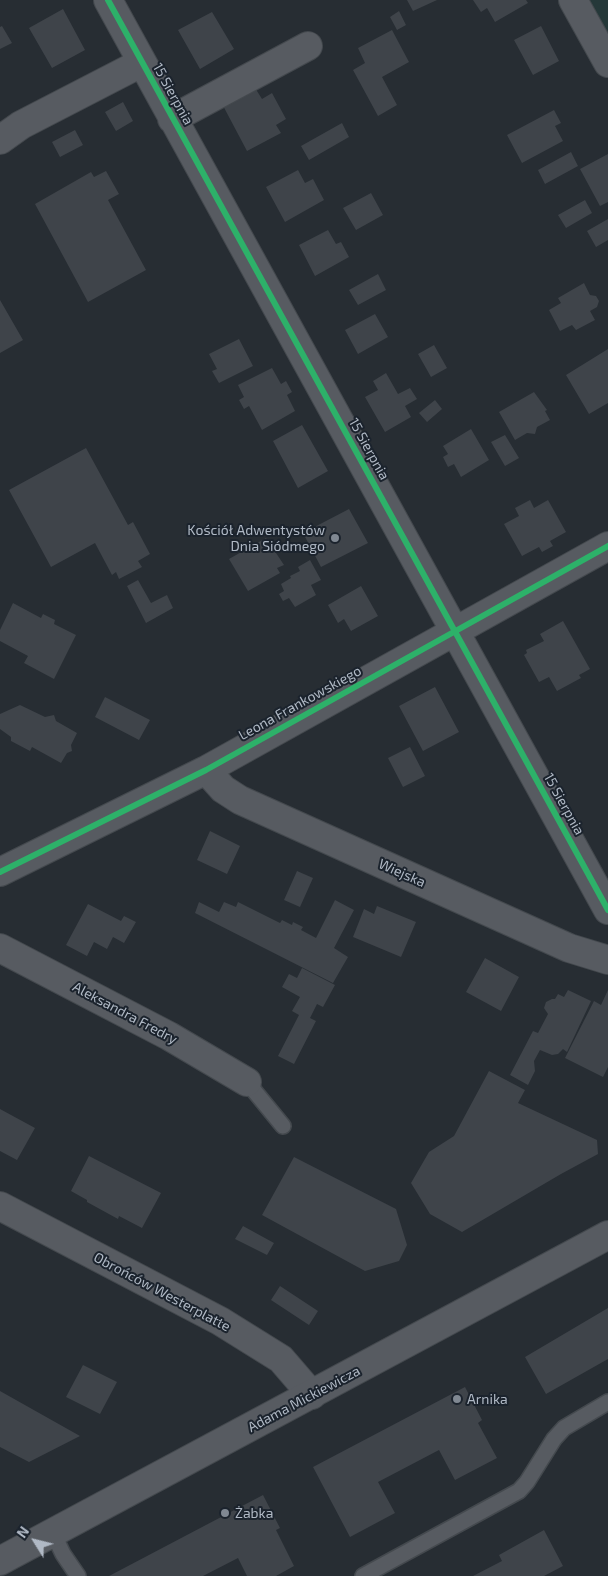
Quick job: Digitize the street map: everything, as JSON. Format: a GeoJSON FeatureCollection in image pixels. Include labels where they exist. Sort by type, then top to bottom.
{"type":"FeatureCollection","features":[{"type":"Feature","properties":{"kind":"street","name":"15 Sierpnia"},"geometry":{"type":"LineString","coordinates":[[108,0],[608,910]]}},
{"type":"Feature","properties":{"kind":"street"},"geometry":{"type":"LineString","coordinates":[[573,0],[608,63]]}},
{"type":"Feature","properties":{"kind":"street","name":"15 Sierpnia"},"geometry":{"type":"LineString","coordinates":[[172,119],[308,46]]}},
{"type":"Feature","properties":{"kind":"street"},"geometry":{"type":"LineString","coordinates":[[0,140],[21,125],[141,63]]}},
{"type":"Feature","properties":{"kind":"street","name":"Leona Frankowskiego"},"geometry":{"type":"LineString","coordinates":[[0,872],[206,770],[608,546]]}},
{"type":"Feature","properties":{"kind":"street","name":"Wiejska"},"geometry":{"type":"LineString","coordinates":[[206,770],[223,789],[240,800],[569,948],[608,960]]}},
{"type":"Feature","properties":{"kind":"street","name":"Aleksandra Fredry"},"geometry":{"type":"LineString","coordinates":[[0,948],[169,1036],[247,1082]]}},
{"type":"Feature","properties":{"kind":"street","name":"Obrońców Westerplatte"},"geometry":{"type":"LineString","coordinates":[[0,1206],[220,1321],[281,1359],[312,1395]]}},
{"type":"Feature","properties":{"kind":"street","name":"Adama Mickiewicza"},"geometry":{"type":"LineString","coordinates":[[0,1562],[608,1235]]}},
{"type":"Feature","properties":{"kind":"lane"},"geometry":{"type":"LineString","coordinates":[[247,1082],[283,1126]]}},
{"type":"Feature","properties":{"kind":"lane"},"geometry":{"type":"LineString","coordinates":[[363,1576],[519,1491],[527,1482],[554,1439],[564,1428],[608,1402]]}},
{"type":"Feature","properties":{"kind":"lane"},"geometry":{"type":"LineString","coordinates":[[53,1533],[63,1554],[78,1576]]}},
{"type":"Feature","properties":{"kind":"shaded area"},"geometry":{"type":"Polygon","coordinates":[[[586,0],[608,0],[608,38],[586,0]]]}},
{"type":"Feature","properties":{"kind":"building"},"geometry":{"type":"Polygon","coordinates":[[[407,0],[437,0],[413,11],[407,0]]]}},
{"type":"Feature","properties":{"kind":"building"},"geometry":{"type":"Polygon","coordinates":[[[473,0],[526,0],[528,3],[495,22],[487,8],[481,12],[473,0]]]}},
{"type":"Feature","properties":{"kind":"building"},"geometry":{"type":"Polygon","coordinates":[[[63,9],[85,50],[52,68],[29,28],[63,9]]]}},
{"type":"Feature","properties":{"kind":"building"},"geometry":{"type":"Polygon","coordinates":[[[399,11],[406,25],[397,30],[390,17],[399,11]]]}},
{"type":"Feature","properties":{"kind":"building"},"geometry":{"type":"Polygon","coordinates":[[[212,12],[234,49],[200,69],[178,30],[212,12]]]}},
{"type":"Feature","properties":{"kind":"building"},"geometry":{"type":"Polygon","coordinates":[[[2,26],[12,43],[0,49],[0,27],[2,26]]]}},
{"type":"Feature","properties":{"kind":"building"},"geometry":{"type":"Polygon","coordinates":[[[541,26],[559,61],[533,75],[514,40],[541,26]]]}},
{"type":"Feature","properties":{"kind":"building"},"geometry":{"type":"Polygon","coordinates":[[[392,30],[409,62],[382,77],[397,105],[378,116],[353,70],[365,63],[358,48],[392,30]]]}},
{"type":"Feature","properties":{"kind":"building"},"geometry":{"type":"Polygon","coordinates":[[[252,83],[262,99],[272,93],[286,119],[276,125],[281,133],[247,151],[220,100],[252,83]]]}},
{"type":"Feature","properties":{"kind":"building"},"geometry":{"type":"Polygon","coordinates":[[[123,102],[133,121],[116,131],[105,112],[123,102]]]}},
{"type":"Feature","properties":{"kind":"building"},"geometry":{"type":"Polygon","coordinates":[[[554,110],[561,123],[555,126],[563,141],[522,163],[507,135],[554,110]]]}},
{"type":"Feature","properties":{"kind":"building"},"geometry":{"type":"Polygon","coordinates":[[[342,123],[349,137],[309,160],[301,146],[342,123]]]}},
{"type":"Feature","properties":{"kind":"building"},"geometry":{"type":"Polygon","coordinates":[[[75,130],[83,145],[60,157],[52,142],[75,130]]]}},
{"type":"Feature","properties":{"kind":"building"},"geometry":{"type":"Polygon","coordinates":[[[571,152],[578,166],[545,184],[538,170],[571,152]]]}},
{"type":"Feature","properties":{"kind":"building"},"geometry":{"type":"Polygon","coordinates":[[[608,154],[608,202],[600,206],[580,169],[608,154]]]}},
{"type":"Feature","properties":{"kind":"building"},"geometry":{"type":"Polygon","coordinates":[[[298,170],[305,183],[313,179],[324,200],[285,222],[266,187],[298,170]]]}},
{"type":"Feature","properties":{"kind":"building"},"geometry":{"type":"Polygon","coordinates":[[[106,171],[119,194],[108,200],[146,270],[88,302],[35,204],[91,172],[94,177],[106,171]]]}},
{"type":"Feature","properties":{"kind":"building"},"geometry":{"type":"Polygon","coordinates":[[[371,193],[383,215],[356,230],[343,208],[371,193]]]}},
{"type":"Feature","properties":{"kind":"building"},"geometry":{"type":"Polygon","coordinates":[[[585,200],[592,213],[566,228],[558,215],[585,200]]]}},
{"type":"Feature","properties":{"kind":"building"},"geometry":{"type":"Polygon","coordinates":[[[608,219],[608,240],[596,247],[587,231],[608,219]]]}},
{"type":"Feature","properties":{"kind":"building"},"geometry":{"type":"Polygon","coordinates":[[[328,230],[336,244],[341,242],[349,257],[315,276],[299,245],[328,230]]]}},
{"type":"Feature","properties":{"kind":"building"},"geometry":{"type":"Polygon","coordinates":[[[378,274],[386,290],[358,305],[349,290],[378,274]]]}},
{"type":"Feature","properties":{"kind":"building"},"geometry":{"type":"Polygon","coordinates":[[[584,283],[590,295],[596,296],[599,301],[597,307],[590,311],[595,320],[576,330],[572,325],[560,331],[549,310],[561,303],[558,298],[584,283]]]}},
{"type":"Feature","properties":{"kind":"building"},"geometry":{"type":"Polygon","coordinates":[[[0,300],[23,340],[0,353],[0,300]]]}},
{"type":"Feature","properties":{"kind":"building"},"geometry":{"type":"Polygon","coordinates":[[[375,314],[388,337],[358,354],[345,330],[375,314]]]}},
{"type":"Feature","properties":{"kind":"building"},"geometry":{"type":"Polygon","coordinates":[[[239,339],[253,366],[219,383],[212,371],[217,369],[209,354],[239,339]]]}},
{"type":"Feature","properties":{"kind":"building"},"geometry":{"type":"Polygon","coordinates":[[[434,345],[447,368],[431,377],[418,354],[434,345]]]}},
{"type":"Feature","properties":{"kind":"building"},"geometry":{"type":"Polygon","coordinates":[[[608,349],[608,403],[589,414],[566,375],[608,349]]]}},
{"type":"Feature","properties":{"kind":"building"},"geometry":{"type":"Polygon","coordinates":[[[272,368],[281,384],[286,381],[292,392],[287,395],[295,411],[262,430],[249,406],[244,409],[239,400],[244,397],[238,385],[272,368]]]}},
{"type":"Feature","properties":{"kind":"building"},"geometry":{"type":"Polygon","coordinates":[[[386,373],[398,394],[410,388],[417,399],[405,406],[411,417],[385,432],[365,397],[378,390],[373,381],[386,373]]]}},
{"type":"Feature","properties":{"kind":"building"},"geometry":{"type":"Polygon","coordinates":[[[534,392],[547,410],[545,411],[550,420],[537,427],[535,434],[527,433],[515,440],[499,412],[534,392]]]}},
{"type":"Feature","properties":{"kind":"building"},"geometry":{"type":"Polygon","coordinates":[[[435,400],[442,409],[427,422],[419,413],[435,400]]]}},
{"type":"Feature","properties":{"kind":"building"},"geometry":{"type":"Polygon","coordinates":[[[302,425],[328,471],[298,488],[273,441],[302,425]]]}},
{"type":"Feature","properties":{"kind":"building"},"geometry":{"type":"Polygon","coordinates":[[[471,429],[489,460],[461,477],[454,464],[448,467],[443,457],[448,454],[443,446],[471,429]]]}},
{"type":"Feature","properties":{"kind":"building"},"geometry":{"type":"Polygon","coordinates":[[[505,435],[519,458],[505,466],[491,442],[505,435]]]}},
{"type":"Feature","properties":{"kind":"building"},"geometry":{"type":"Polygon","coordinates":[[[86,448],[128,525],[133,522],[150,554],[138,561],[142,567],[119,579],[116,572],[112,575],[95,543],[51,567],[9,490],[86,448]]]}},
{"type":"Feature","properties":{"kind":"building"},"geometry":{"type":"Polygon","coordinates":[[[530,500],[534,508],[548,500],[566,532],[550,541],[553,546],[542,552],[539,547],[522,556],[504,524],[519,516],[515,508],[530,500]]]}},
{"type":"Feature","properties":{"kind":"building","name":"Kościół Adwentystów Dnia Siódmego"},"geometry":{"type":"Polygon","coordinates":[[[349,509],[368,543],[321,567],[303,533],[349,509]]]}},
{"type":"Feature","properties":{"kind":"building"},"geometry":{"type":"Polygon","coordinates":[[[266,538],[284,565],[277,568],[280,573],[248,591],[229,559],[266,538]]]}},
{"type":"Feature","properties":{"kind":"building"},"geometry":{"type":"Polygon","coordinates":[[[310,560],[321,580],[311,585],[316,595],[295,607],[289,598],[283,601],[279,594],[284,591],[281,584],[291,578],[290,576],[300,571],[298,567],[310,560]]]}},
{"type":"Feature","properties":{"kind":"building"},"geometry":{"type":"Polygon","coordinates":[[[138,580],[151,603],[167,595],[173,608],[146,623],[127,586],[138,580]]]}},
{"type":"Feature","properties":{"kind":"building"},"geometry":{"type":"Polygon","coordinates":[[[361,586],[378,616],[351,631],[344,619],[338,623],[328,605],[361,586]]]}},
{"type":"Feature","properties":{"kind":"building"},"geometry":{"type":"Polygon","coordinates":[[[13,603],[41,618],[43,614],[55,620],[54,624],[76,635],[54,679],[24,663],[28,656],[0,641],[0,630],[13,603]]]}},
{"type":"Feature","properties":{"kind":"building"},"geometry":{"type":"Polygon","coordinates":[[[563,621],[590,669],[579,675],[581,678],[557,691],[549,677],[539,682],[524,655],[527,653],[526,650],[544,641],[540,634],[563,621]]]}},
{"type":"Feature","properties":{"kind":"building"},"geometry":{"type":"Polygon","coordinates":[[[435,687],[459,732],[423,751],[399,706],[435,687]]]}},
{"type":"Feature","properties":{"kind":"building"},"geometry":{"type":"Polygon","coordinates":[[[105,697],[150,720],[139,740],[95,717],[105,697]]]}},
{"type":"Feature","properties":{"kind":"building"},"geometry":{"type":"Polygon","coordinates":[[[20,705],[45,717],[54,715],[56,721],[77,733],[71,745],[72,751],[67,753],[61,763],[32,747],[30,751],[11,741],[11,737],[0,729],[0,714],[20,705]]]}},
{"type":"Feature","properties":{"kind":"building"},"geometry":{"type":"Polygon","coordinates":[[[410,747],[425,776],[403,787],[388,758],[410,747]]]}},
{"type":"Feature","properties":{"kind":"building"},"geometry":{"type":"Polygon","coordinates":[[[210,831],[240,846],[227,874],[197,860],[210,831]]]}},
{"type":"Feature","properties":{"kind":"building"},"geometry":{"type":"Polygon","coordinates":[[[297,871],[313,878],[300,907],[284,900],[297,871]]]}},
{"type":"Feature","properties":{"kind":"building"},"geometry":{"type":"Polygon","coordinates":[[[335,900],[354,910],[334,948],[348,957],[333,983],[195,913],[199,902],[219,912],[224,902],[236,907],[238,902],[280,923],[282,920],[292,925],[293,922],[303,927],[301,930],[316,938],[335,900]]]}},
{"type":"Feature","properties":{"kind":"building"},"geometry":{"type":"Polygon","coordinates":[[[88,904],[121,921],[124,916],[136,922],[124,943],[113,937],[107,949],[94,942],[87,956],[66,945],[88,904]]]}},
{"type":"Feature","properties":{"kind":"building"},"geometry":{"type":"Polygon","coordinates":[[[377,906],[416,922],[401,957],[353,937],[364,909],[374,914],[377,906]]]}},
{"type":"Feature","properties":{"kind":"building"},"geometry":{"type":"Polygon","coordinates":[[[485,958],[519,977],[501,1011],[466,992],[485,958]]]}},
{"type":"Feature","properties":{"kind":"building"},"geometry":{"type":"Polygon","coordinates":[[[302,968],[335,985],[323,1007],[317,1004],[310,1018],[316,1021],[294,1064],[278,1056],[299,1015],[292,1011],[300,997],[282,987],[289,974],[297,978],[302,968]]]}},
{"type":"Feature","properties":{"kind":"building"},"geometry":{"type":"Polygon","coordinates":[[[568,990],[591,1001],[567,1052],[563,1049],[558,1054],[552,1055],[540,1050],[534,1061],[535,1071],[528,1085],[510,1075],[533,1031],[538,1033],[548,1014],[544,1008],[546,1002],[555,999],[558,994],[564,997],[568,990]]]}},
{"type":"Feature","properties":{"kind":"building"},"geometry":{"type":"Polygon","coordinates":[[[608,990],[608,1067],[603,1077],[565,1058],[594,1001],[601,1005],[608,990]]]}},
{"type":"Feature","properties":{"kind":"building"},"geometry":{"type":"Polygon","coordinates":[[[489,1071],[525,1090],[518,1103],[597,1140],[598,1154],[462,1232],[430,1214],[411,1183],[429,1152],[454,1136],[489,1071]]]}},
{"type":"Feature","properties":{"kind":"building"},"geometry":{"type":"Polygon","coordinates":[[[0,1109],[35,1128],[17,1160],[0,1151],[0,1109]]]}},
{"type":"Feature","properties":{"kind":"building"},"geometry":{"type":"Polygon","coordinates":[[[89,1156],[161,1193],[142,1228],[119,1216],[118,1219],[71,1191],[89,1156]]]}},
{"type":"Feature","properties":{"kind":"building"},"geometry":{"type":"Polygon","coordinates":[[[294,1157],[396,1209],[407,1245],[399,1261],[365,1271],[262,1215],[294,1157]]]}},
{"type":"Feature","properties":{"kind":"building"},"geometry":{"type":"Polygon","coordinates":[[[243,1226],[274,1243],[267,1255],[235,1239],[243,1226]]]}},
{"type":"Feature","properties":{"kind":"building"},"geometry":{"type":"Polygon","coordinates":[[[280,1286],[318,1311],[309,1325],[271,1300],[280,1286]]]}},
{"type":"Feature","properties":{"kind":"building"},"geometry":{"type":"Polygon","coordinates":[[[608,1308],[608,1359],[546,1394],[525,1357],[608,1308]]]}},
{"type":"Feature","properties":{"kind":"building"},"geometry":{"type":"Polygon","coordinates":[[[83,1365],[117,1382],[100,1414],[66,1397],[83,1365]]]}},
{"type":"Feature","properties":{"kind":"building"},"geometry":{"type":"Polygon","coordinates":[[[465,1387],[482,1420],[478,1423],[497,1458],[455,1480],[439,1450],[378,1482],[395,1513],[350,1537],[313,1467],[465,1387]]]}},
{"type":"Feature","properties":{"kind":"building"},"geometry":{"type":"Polygon","coordinates":[[[0,1391],[80,1436],[29,1462],[0,1447],[0,1391]]]}},
{"type":"Feature","properties":{"kind":"building"},"geometry":{"type":"Polygon","coordinates":[[[263,1495],[280,1528],[276,1530],[294,1566],[276,1576],[247,1576],[238,1558],[203,1576],[109,1576],[263,1495]]]}},
{"type":"Feature","properties":{"kind":"building"},"geometry":{"type":"Polygon","coordinates":[[[544,1530],[563,1566],[544,1576],[473,1576],[502,1561],[499,1555],[544,1530]]]}},
{"type":"Feature","properties":{"kind":"cycle path"},"geometry":{"type":"LineString","coordinates":[[108,0],[608,910]]}},
{"type":"Feature","properties":{"kind":"cycle path"},"geometry":{"type":"LineString","coordinates":[[0,872],[206,770],[608,546]]}},
{"type":"Feature","properties":{"kind":"place","name":"Kościół Adwentystów Dnia Siódmego"},"geometry":{"type":"Point","coordinates":[335,538]}},
{"type":"Feature","properties":{"kind":"place","name":"Arnika"},"geometry":{"type":"Point","coordinates":[457,1399]}},
{"type":"Feature","properties":{"kind":"place","name":"Żabka"},"geometry":{"type":"Point","coordinates":[225,1513]}}]}
